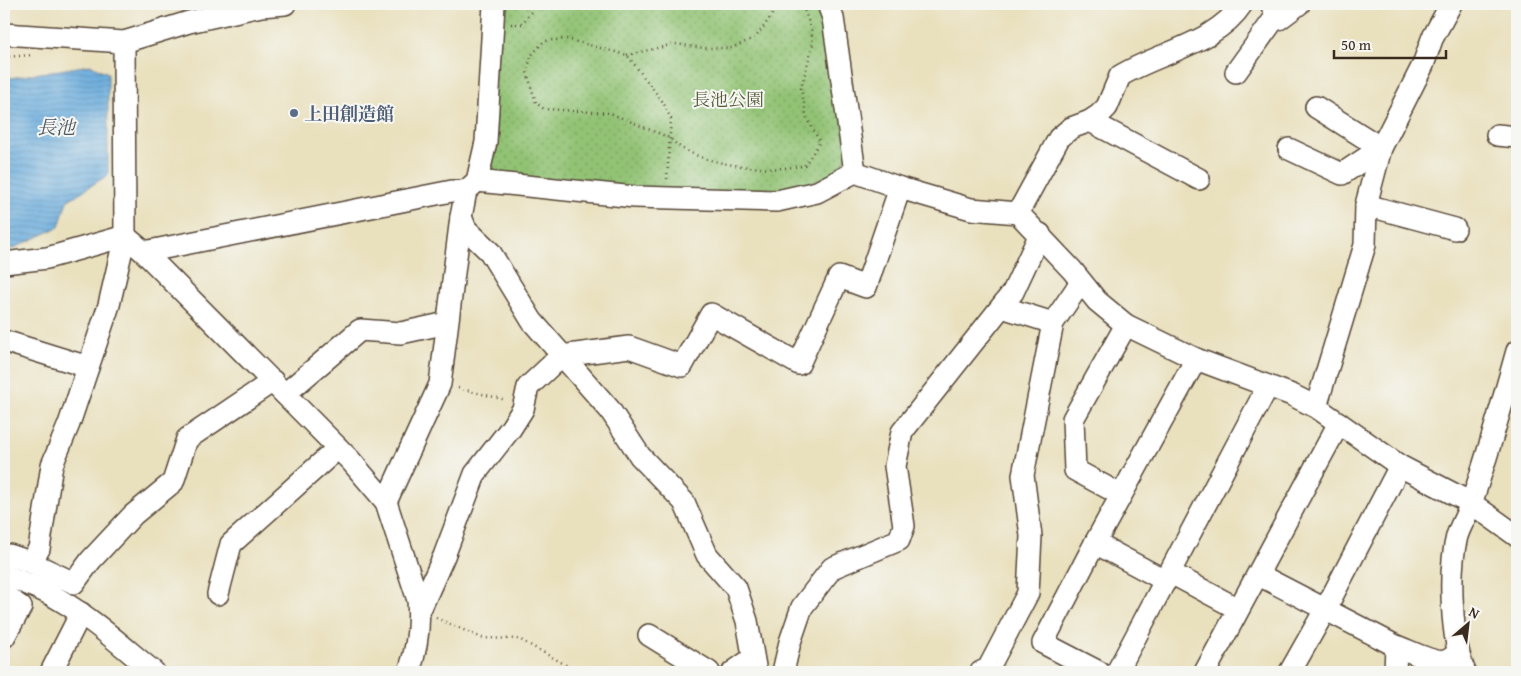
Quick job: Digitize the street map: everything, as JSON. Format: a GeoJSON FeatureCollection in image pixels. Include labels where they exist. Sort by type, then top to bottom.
{"type":"FeatureCollection","features":[{"type":"Feature","properties":{"kind":"street"},"geometry":{"type":"LineString","coordinates":[[4,34],[124,42],[189,22],[261,5],[284,4]]}},
{"type":"Feature","properties":{"kind":"street"},"geometry":{"type":"LineString","coordinates":[[386,502],[440,384],[461,217],[486,142],[494,4]]}},
{"type":"Feature","properties":{"kind":"street"},"geometry":{"type":"LineString","coordinates":[[828,4],[833,18],[855,172]]}},
{"type":"Feature","properties":{"kind":"street"},"geometry":{"type":"LineString","coordinates":[[1274,9],[1279,19],[1299,4]]}},
{"type":"Feature","properties":{"kind":"street"},"geometry":{"type":"LineString","coordinates":[[1316,407],[1365,245],[1366,205],[1381,148],[1423,65],[1432,39],[1451,4]]}},
{"type":"Feature","properties":{"kind":"street"},"geometry":{"type":"LineString","coordinates":[[1018,213],[1059,138],[1071,128],[1090,121],[1106,107],[1120,76],[1202,39],[1234,7]]}},
{"type":"Feature","properties":{"kind":"street"},"geometry":{"type":"LineString","coordinates":[[1236,72],[1274,9]]}},
{"type":"Feature","properties":{"kind":"street"},"geometry":{"type":"LineString","coordinates":[[30,562],[39,549],[52,465],[109,305],[125,236],[124,42]]}},
{"type":"Feature","properties":{"kind":"street"},"geometry":{"type":"LineString","coordinates":[[1316,107],[1381,148]]}},
{"type":"Feature","properties":{"kind":"street"},"geometry":{"type":"LineString","coordinates":[[1090,121],[1199,179]]}},
{"type":"Feature","properties":{"kind":"street"},"geometry":{"type":"LineString","coordinates":[[1289,149],[1342,174],[1381,148]]}},
{"type":"Feature","properties":{"kind":"street"},"geometry":{"type":"LineString","coordinates":[[144,252],[471,186],[635,197],[777,201],[817,192],[855,172],[900,188],[971,209],[1018,213],[1040,234],[1097,301],[1126,325],[1196,359],[1268,386],[1316,407],[1400,466],[1471,503],[1517,536]]}},
{"type":"Feature","properties":{"kind":"street"},"geometry":{"type":"LineString","coordinates":[[419,612],[444,556],[475,474],[511,428],[524,404],[528,387],[561,356],[629,347],[682,366],[712,314],[799,364],[839,277],[866,288],[900,188]]}},
{"type":"Feature","properties":{"kind":"street"},"geometry":{"type":"LineString","coordinates":[[1366,205],[1455,229]]}},
{"type":"Feature","properties":{"kind":"street"},"geometry":{"type":"LineString","coordinates":[[461,217],[466,229],[490,252],[532,321],[610,410],[640,456],[684,502],[707,555],[736,588],[747,621],[755,665],[733,672]]}},
{"type":"Feature","properties":{"kind":"street"},"geometry":{"type":"LineString","coordinates":[[783,672],[790,642],[802,608],[832,568],[899,540],[904,526],[895,466],[902,432],[1013,292],[1040,234]]}},
{"type":"Feature","properties":{"kind":"street"},"geometry":{"type":"LineString","coordinates":[[125,236],[144,252],[338,448],[386,502],[418,600],[417,643],[409,672]]}},
{"type":"Feature","properties":{"kind":"street"},"geometry":{"type":"LineString","coordinates":[[4,263],[47,258],[125,236]]}},
{"type":"Feature","properties":{"kind":"street"},"geometry":{"type":"LineString","coordinates":[[981,672],[988,669],[1028,593],[1031,536],[1023,475],[1053,323],[1081,282]]}},
{"type":"Feature","properties":{"kind":"street"},"geometry":{"type":"LineString","coordinates":[[1002,306],[1053,323]]}},
{"type":"Feature","properties":{"kind":"street"},"geometry":{"type":"LineString","coordinates":[[4,559],[9,555],[30,562],[74,583],[90,560],[133,515],[173,482],[187,439],[279,388],[360,330],[401,333],[447,322]]}},
{"type":"Feature","properties":{"kind":"street"},"geometry":{"type":"LineString","coordinates":[[1121,494],[1074,470],[1073,419],[1126,325]]}},
{"type":"Feature","properties":{"kind":"street"},"geometry":{"type":"LineString","coordinates":[[4,341],[88,367]]}},
{"type":"Feature","properties":{"kind":"street"},"geometry":{"type":"LineString","coordinates":[[1465,672],[1458,652],[1454,617],[1453,572],[1457,537],[1471,503],[1517,351]]}},
{"type":"Feature","properties":{"kind":"street"},"geometry":{"type":"LineString","coordinates":[[1099,672],[1043,643],[1121,494],[1196,359]]}},
{"type":"Feature","properties":{"kind":"street"},"geometry":{"type":"LineString","coordinates":[[1117,672],[1268,386]]}},
{"type":"Feature","properties":{"kind":"street"},"geometry":{"type":"LineString","coordinates":[[1205,672],[1340,424]]}},
{"type":"Feature","properties":{"kind":"street"},"geometry":{"type":"LineString","coordinates":[[218,594],[231,544],[338,448]]}},
{"type":"Feature","properties":{"kind":"street"},"geometry":{"type":"LineString","coordinates":[[1290,672],[1325,610],[1400,466]]}},
{"type":"Feature","properties":{"kind":"street"},"geometry":{"type":"LineString","coordinates":[[1095,543],[1238,609]]}},
{"type":"Feature","properties":{"kind":"street"},"geometry":{"type":"LineString","coordinates":[[4,575],[27,583],[81,613],[154,672]]}},
{"type":"Feature","properties":{"kind":"street"},"geometry":{"type":"LineString","coordinates":[[1259,575],[1396,646],[1436,661],[1446,661],[1458,652]]}},
{"type":"Feature","properties":{"kind":"street"},"geometry":{"type":"LineString","coordinates":[[4,595],[20,607],[4,637]]}},
{"type":"Feature","properties":{"kind":"street"},"geometry":{"type":"LineString","coordinates":[[51,672],[81,613]]}},
{"type":"Feature","properties":{"kind":"street"},"geometry":{"type":"LineString","coordinates":[[649,636],[709,672]]}},
{"type":"Feature","properties":{"kind":"street"},"geometry":{"type":"LineString","coordinates":[[1395,672],[1396,646]]}},
{"type":"Feature","properties":{"kind":"path"},"geometry":{"type":"LineString","coordinates":[[522,24],[537,4]]}},
{"type":"Feature","properties":{"kind":"path"},"geometry":{"type":"LineString","coordinates":[[780,4],[756,37],[732,48],[704,48],[675,44],[627,55],[566,38],[544,41],[531,56],[527,72],[536,103],[544,109],[610,113],[670,138],[676,145],[705,159],[762,169],[804,166],[820,142],[807,119],[801,88],[813,44],[811,28],[802,4]]}},
{"type":"Feature","properties":{"kind":"path"},"geometry":{"type":"LineString","coordinates":[[627,55],[663,102],[671,119],[666,198]]}},
{"type":"Feature","properties":{"kind":"path"},"geometry":{"type":"LineString","coordinates":[[440,384],[524,404]]}},
{"type":"Feature","properties":{"kind":"path"},"geometry":{"type":"LineString","coordinates":[[419,612],[482,638],[519,639],[577,671]]}},
{"type":"Feature","properties":{"kind":"green space","name":"長池公園"},"geometry":{"type":"Polygon","coordinates":[[[499,4],[824,4],[848,155],[836,174],[776,196],[675,194],[490,175],[499,4]]]}},
{"type":"Feature","properties":{"kind":"water","name":"長池"},"geometry":{"type":"Polygon","coordinates":[[[90,65],[108,73],[108,175],[67,201],[59,227],[12,249],[4,250],[4,79],[90,65]]]}},
{"type":"Feature","properties":{"kind":"place","name":"上田創造館"},"geometry":{"type":"Point","coordinates":[294,113]}}]}
